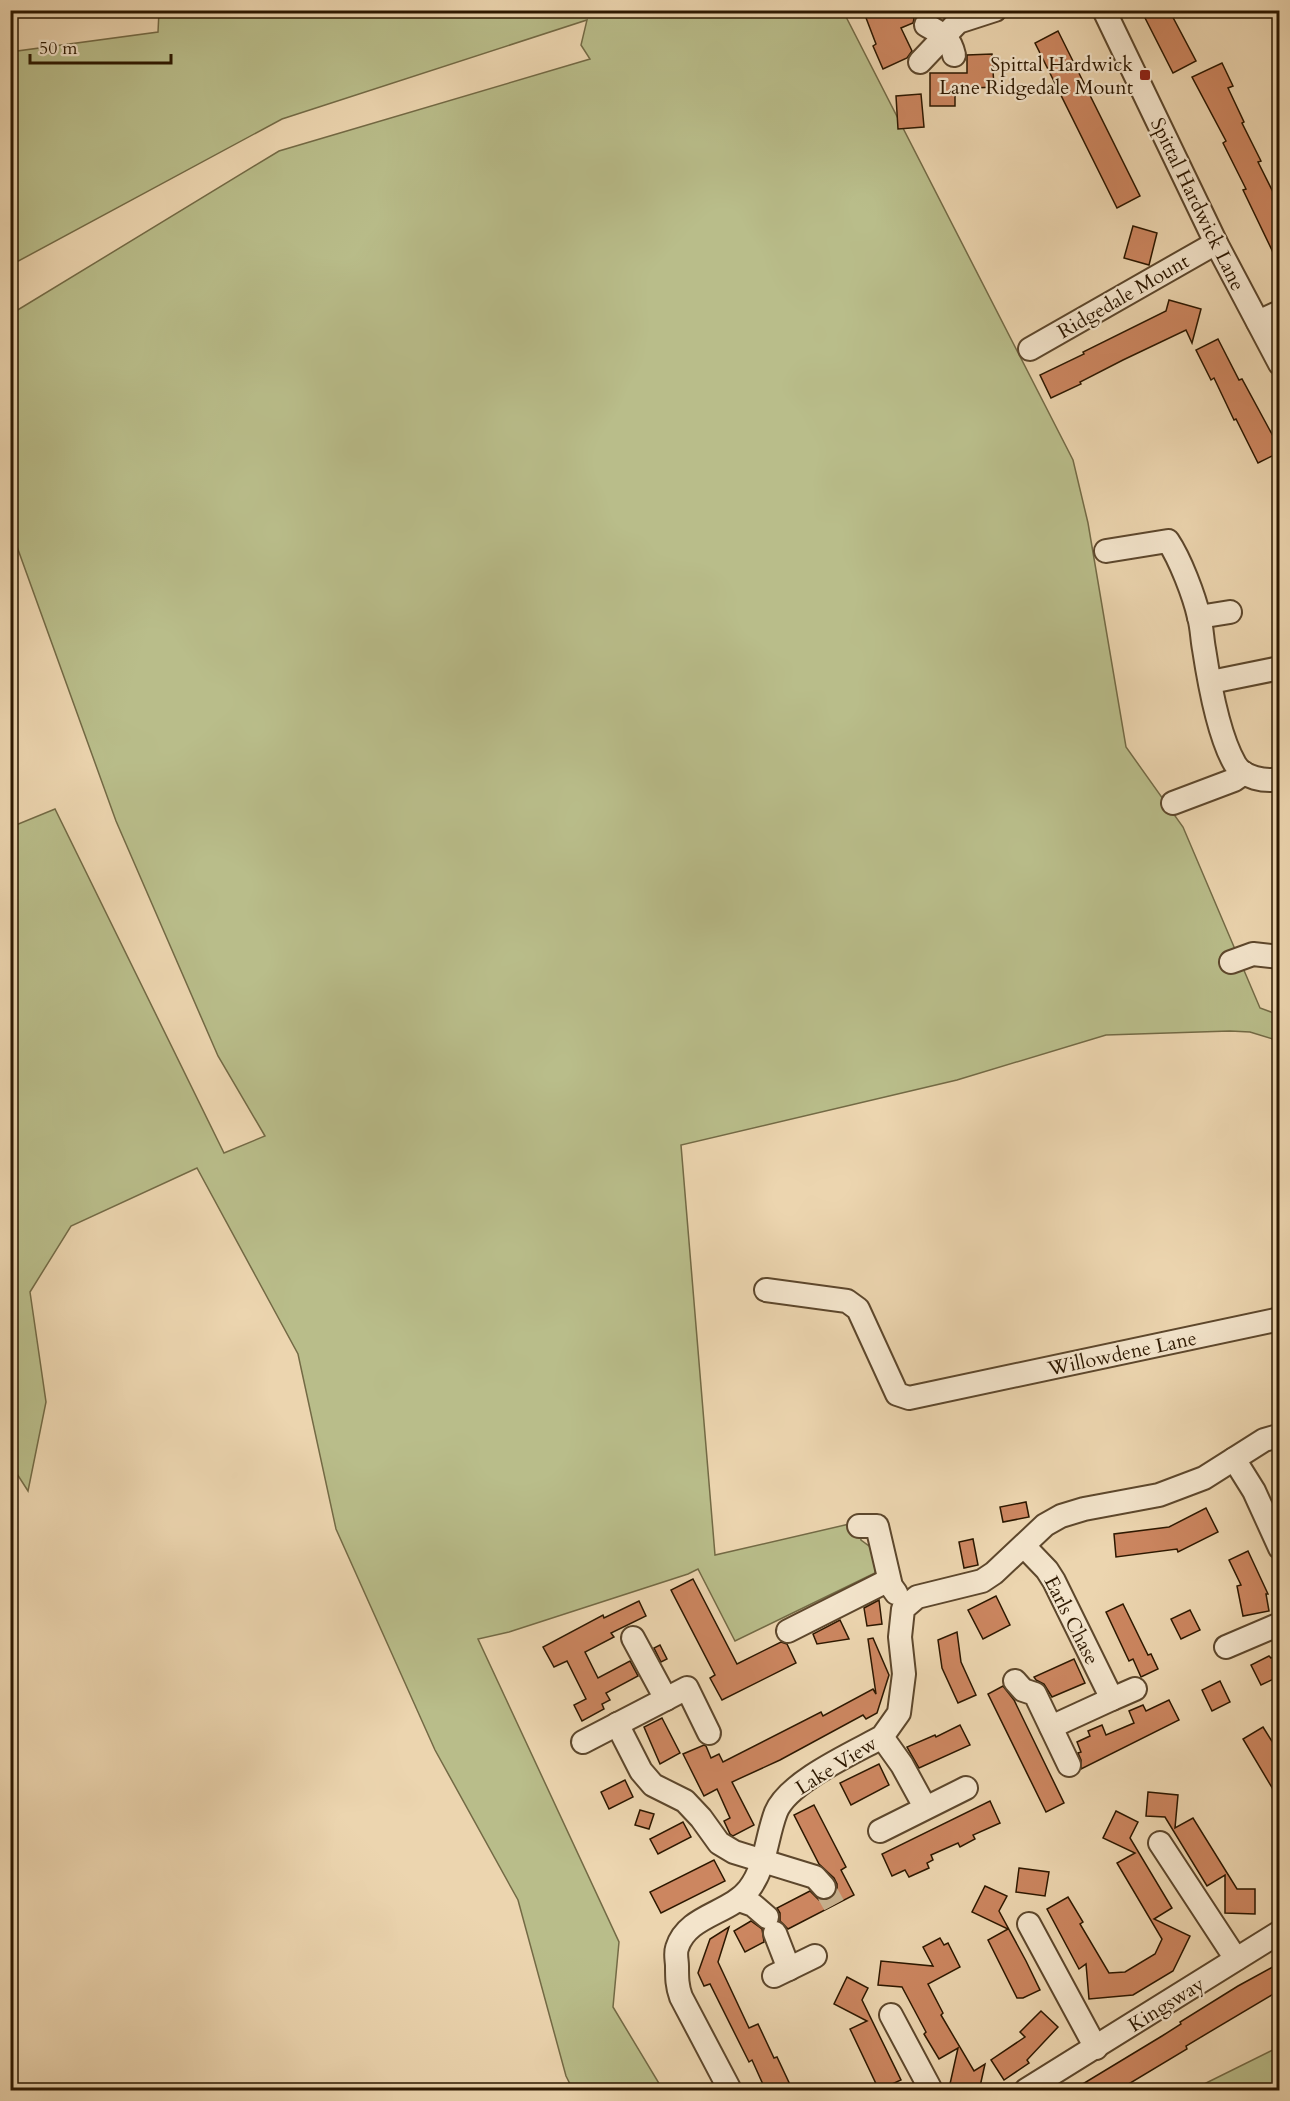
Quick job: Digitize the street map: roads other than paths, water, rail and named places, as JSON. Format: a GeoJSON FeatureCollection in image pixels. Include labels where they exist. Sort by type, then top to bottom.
{"type":"FeatureCollection","features":[{"type":"Feature","properties":{"kind":"street"},"geometry":{"type":"LineString","coordinates":[[920,62],[958,22],[994,10]]}},
{"type":"Feature","properties":{"kind":"street","name":"Spittal Hardwick Lane"},"geometry":{"type":"LineString","coordinates":[[1104,10],[1216,243],[1280,364]]}},
{"type":"Feature","properties":{"kind":"street","name":"Ridgedale Mount"},"geometry":{"type":"LineString","coordinates":[[1030,349],[1216,243]]}},
{"type":"Feature","properties":{"kind":"street"},"geometry":{"type":"LineString","coordinates":[[1258,322],[1280,312]]}},
{"type":"Feature","properties":{"kind":"street"},"geometry":{"type":"LineString","coordinates":[[1106,551],[1169,532],[1199,617],[1221,730],[1235,765],[1244,773],[1257,779],[1270,781],[1280,779]]}},
{"type":"Feature","properties":{"kind":"street"},"geometry":{"type":"LineString","coordinates":[[1199,617],[1230,612]]}},
{"type":"Feature","properties":{"kind":"street"},"geometry":{"type":"LineString","coordinates":[[1211,682],[1280,668]]}},
{"type":"Feature","properties":{"kind":"street"},"geometry":{"type":"LineString","coordinates":[[1173,802],[1234,780],[1244,773]]}},
{"type":"Feature","properties":{"kind":"street"},"geometry":{"type":"LineString","coordinates":[[1231,962],[1253,954],[1280,957]]}},
{"type":"Feature","properties":{"kind":"street","name":"Willowdene Lane"},"geometry":{"type":"LineString","coordinates":[[766,1290],[847,1301],[858,1309],[897,1394],[909,1398],[1280,1319]]}},
{"type":"Feature","properties":{"kind":"street"},"geometry":{"type":"LineString","coordinates":[[868,1526],[894,1592],[908,1604],[917,1597],[982,1581],[994,1573],[1045,1525],[1061,1516],[1084,1509],[1159,1495],[1204,1478],[1264,1440],[1278,1436]]}},
{"type":"Feature","properties":{"kind":"street"},"geometry":{"type":"LineString","coordinates":[[1234,1459],[1254,1491],[1280,1548]]}},
{"type":"Feature","properties":{"kind":"street","name":"Earls Chase"},"geometry":{"type":"LineString","coordinates":[[1024,1546],[1047,1570],[1054,1581],[1112,1699]]}},
{"type":"Feature","properties":{"kind":"street"},"geometry":{"type":"LineString","coordinates":[[788,1631],[889,1581]]}},
{"type":"Feature","properties":{"kind":"street","name":"Lake View"},"geometry":{"type":"LineString","coordinates":[[730,2091],[681,1997],[676,1983],[676,1951],[685,1934],[698,1922],[740,1900],[754,1883],[776,1812],[782,1802],[800,1784],[882,1737],[899,1713],[904,1674],[900,1637],[901,1618],[903,1609],[908,1604]]}},
{"type":"Feature","properties":{"kind":"street"},"geometry":{"type":"LineString","coordinates":[[1226,1647],[1280,1624]]}},
{"type":"Feature","properties":{"kind":"street"},"geometry":{"type":"LineString","coordinates":[[636,1636],[666,1699]]}},
{"type":"Feature","properties":{"kind":"street"},"geometry":{"type":"LineString","coordinates":[[1015,1681],[1023,1690],[1035,1694],[1069,1765]]}},
{"type":"Feature","properties":{"kind":"street"},"geometry":{"type":"LineString","coordinates":[[583,1742],[687,1688],[709,1733]]}},
{"type":"Feature","properties":{"kind":"street"},"geometry":{"type":"LineString","coordinates":[[1051,1727],[1135,1689]]}},
{"type":"Feature","properties":{"kind":"street"},"geometry":{"type":"LineString","coordinates":[[618,1724],[641,1771],[653,1785],[685,1801],[719,1843],[734,1852],[816,1877],[824,1887]]}},
{"type":"Feature","properties":{"kind":"street"},"geometry":{"type":"LineString","coordinates":[[882,1737],[902,1765],[925,1808]]}},
{"type":"Feature","properties":{"kind":"street"},"geometry":{"type":"LineString","coordinates":[[888,1826],[960,1791]]}},
{"type":"Feature","properties":{"kind":"street"},"geometry":{"type":"LineString","coordinates":[[1160,1843],[1236,1959]]}},
{"type":"Feature","properties":{"kind":"street"},"geometry":{"type":"LineString","coordinates":[[740,1900],[753,1905],[771,1925],[782,1972],[814,1956]]}},
{"type":"Feature","properties":{"kind":"street"},"geometry":{"type":"LineString","coordinates":[[1029,1924],[1096,2048]]}},
{"type":"Feature","properties":{"kind":"street","name":"Kingsway"},"geometry":{"type":"LineString","coordinates":[[1026,2091],[1280,1932]]}},
{"type":"Feature","properties":{"kind":"street"},"geometry":{"type":"LineString","coordinates":[[891,2015],[931,2091]]}},
{"type":"Feature","properties":{"kind":"tunnel"},"geometry":{"type":"LineString","coordinates":[[824,1887],[834,1905]]}},
{"type":"Feature","properties":{"kind":"place","name":"Spittal Hardwick Lane Ridgedale Mount"},"geometry":{"type":"Point","coordinates":[1145,75]}}]}
